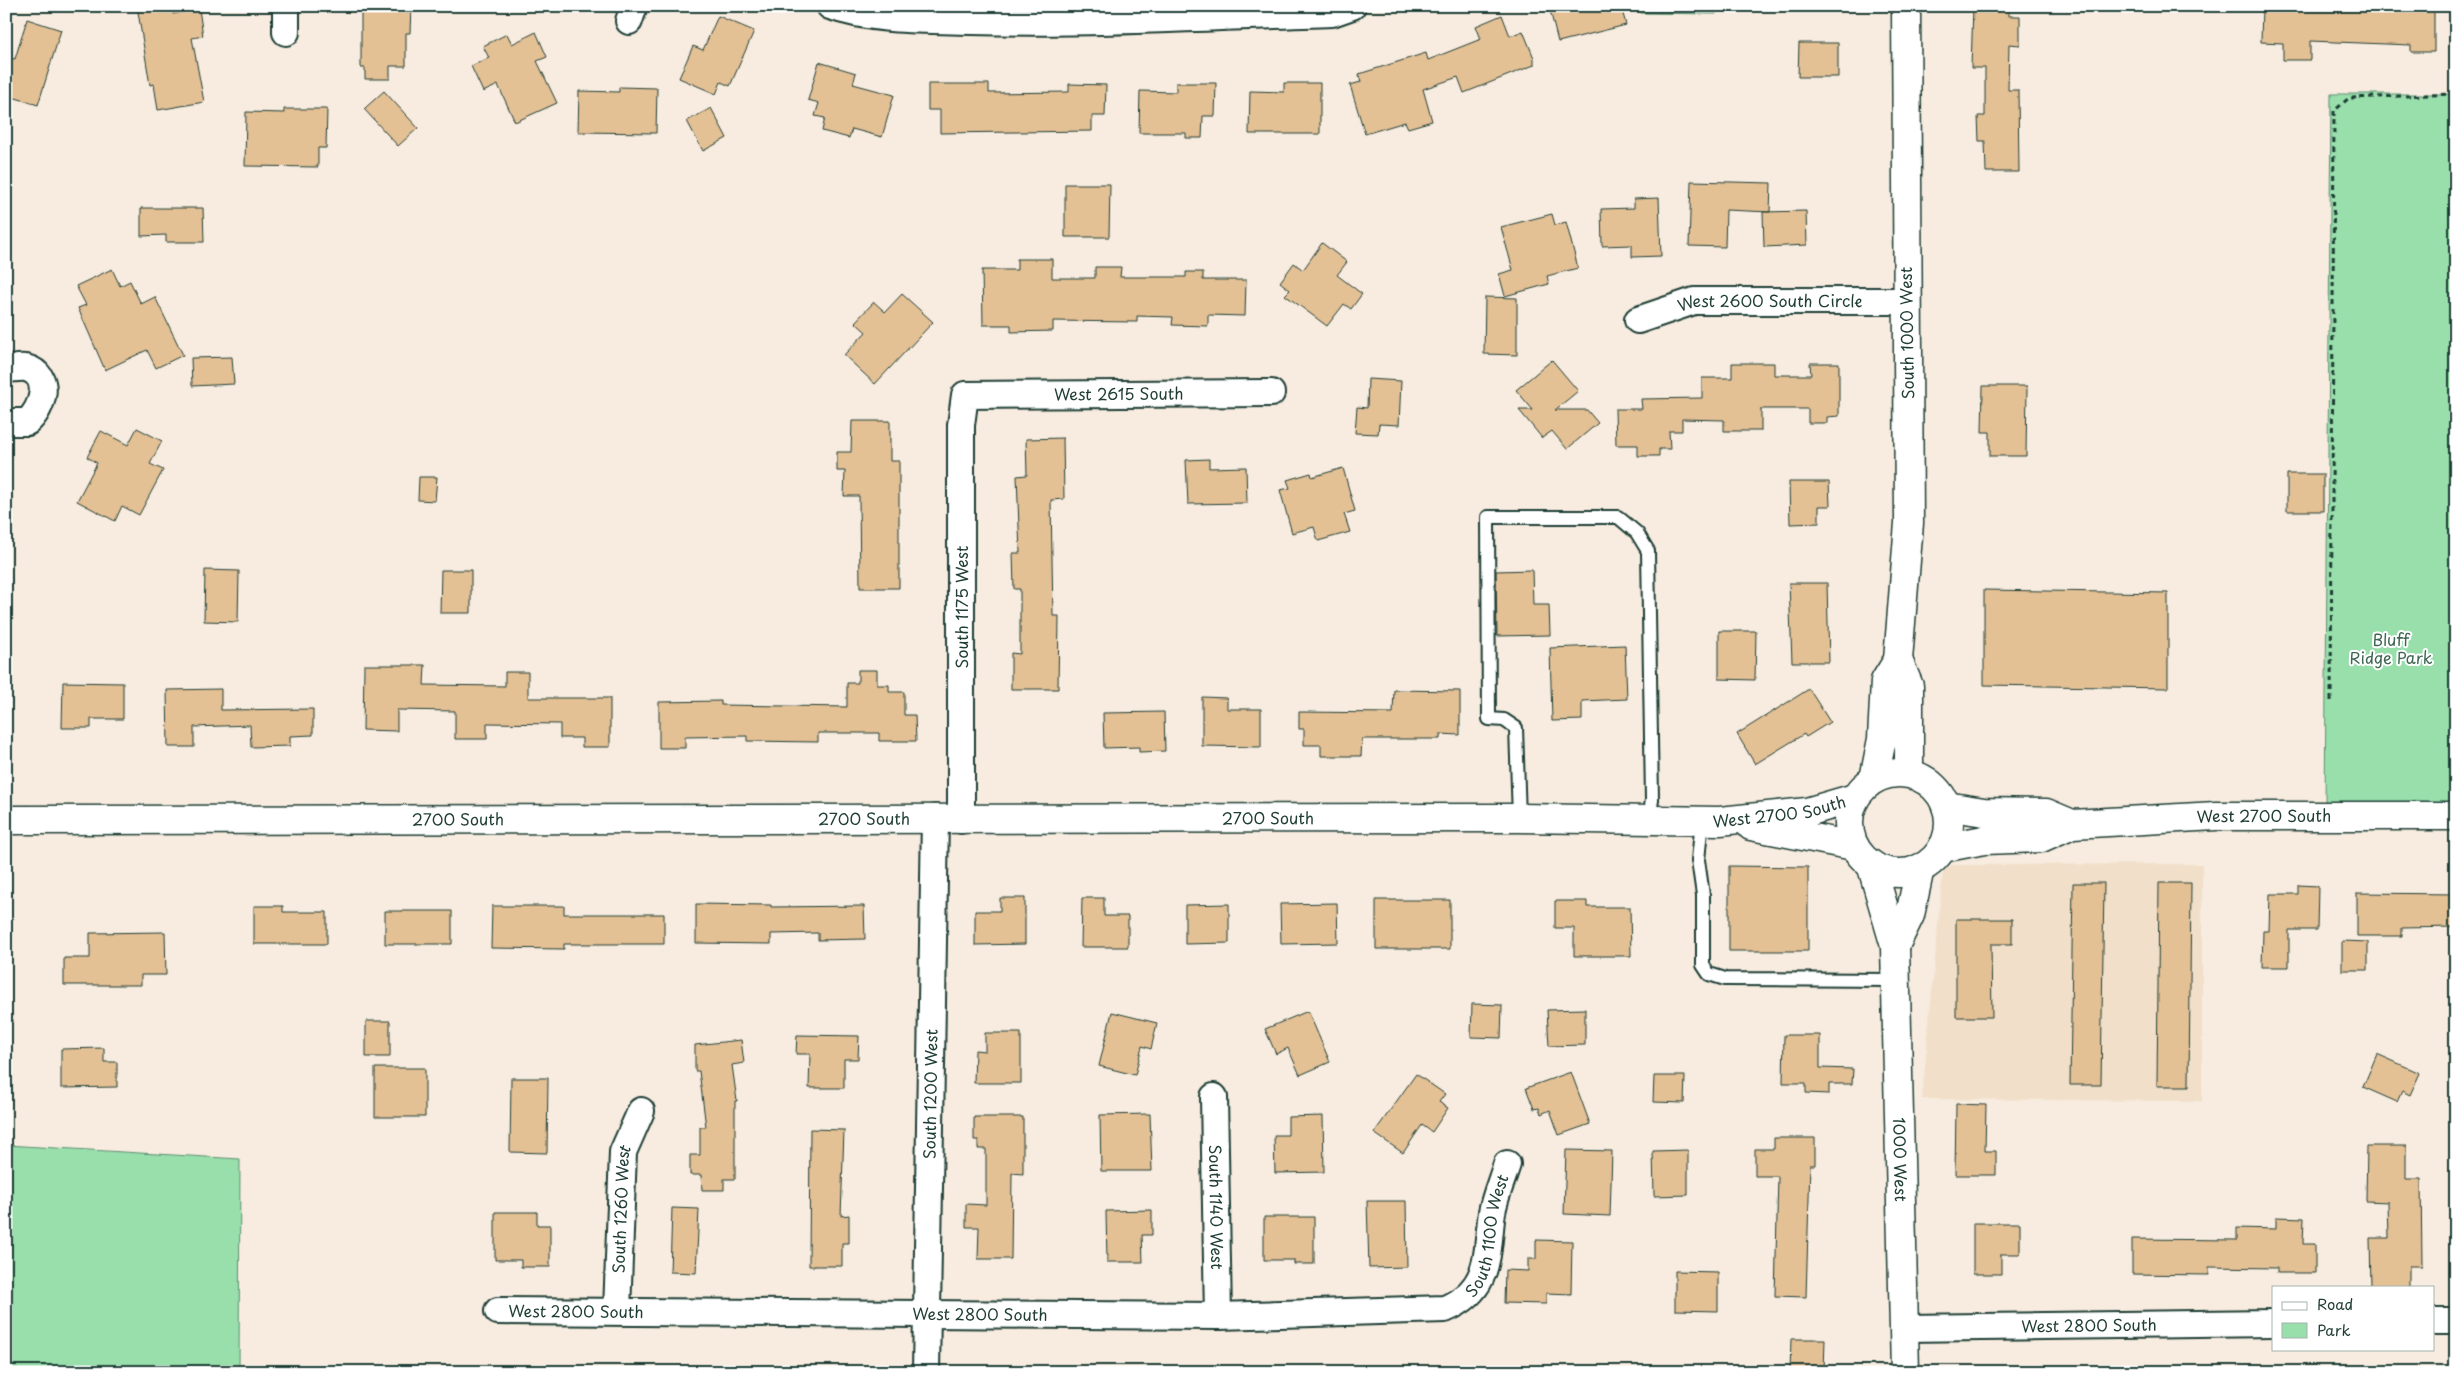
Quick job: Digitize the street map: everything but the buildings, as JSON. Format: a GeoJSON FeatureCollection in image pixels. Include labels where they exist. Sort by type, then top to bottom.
{"type":"FeatureCollection","features":[{"type":"Feature","properties":{"kind":"main road","name":"South 1000 West"},"geometry":{"type":"LineString","coordinates":[[1906,6],[1906,301],[1909,523],[1898,660],[1908,686],[1908,773]]}},
{"type":"Feature","properties":{"kind":"main road","name":"South 1000 West"},"geometry":{"type":"LineString","coordinates":[[1874,779],[1882,739],[1885,681],[1898,660]]}},
{"type":"Feature","properties":{"kind":"main road"},"geometry":{"type":"LineString","coordinates":[[1862,855],[1895,873],[1908,872],[1920,868],[1933,860],[1942,848],[1948,835],[1949,820],[1946,806],[1939,793],[1929,783],[1908,773],[1888,774],[1874,779],[1855,798],[1849,822],[1895,946]]}},
{"type":"Feature","properties":{"kind":"main road","name":"West 2700 South"},"geometry":{"type":"LineString","coordinates":[[1711,821],[1807,812],[1855,798]]}},
{"type":"Feature","properties":{"kind":"main road","name":"West 2700 South"},"geometry":{"type":"LineString","coordinates":[[1946,806],[1984,812],[2046,813],[2072,824]]}},
{"type":"Feature","properties":{"kind":"main road","name":"West 2700 South"},"geometry":{"type":"LineString","coordinates":[[1942,848],[1984,840],[2041,838],[2072,824],[2216,816],[2456,816]]}},
{"type":"Feature","properties":{"kind":"main road","name":"2700 South"},"geometry":{"type":"LineString","coordinates":[[6,820],[1519,818],[1711,821]]}},
{"type":"Feature","properties":{"kind":"main road","name":"West 2700 South"},"geometry":{"type":"LineString","coordinates":[[1711,821],[1862,855]]}},
{"type":"Feature","properties":{"kind":"main road"},"geometry":{"type":"LineString","coordinates":[[1895,946],[1910,915],[1920,868]]}},
{"type":"Feature","properties":{"kind":"main road","name":"1000 West"},"geometry":{"type":"LineString","coordinates":[[1895,946],[1905,1372]]}},
{"type":"Feature","properties":{"kind":"street"},"geometry":{"type":"LineString","coordinates":[[286,6],[286,32]]}},
{"type":"Feature","properties":{"kind":"street"},"geometry":{"type":"LineString","coordinates":[[830,6],[878,18],[1001,21],[1112,13],[1332,13],[1352,6]]}},
{"type":"Feature","properties":{"kind":"street","name":"West 2600 South Circle"},"geometry":{"type":"LineString","coordinates":[[1638,320],[1694,301],[1906,301]]}},
{"type":"Feature","properties":{"kind":"street"},"geometry":{"type":"LineString","coordinates":[[6,369],[26,368],[36,374],[42,384],[42,404],[36,415],[27,422],[6,422]]}},
{"type":"Feature","properties":{"kind":"street","name":"West 2615 South"},"geometry":{"type":"LineString","coordinates":[[965,395],[1271,393]]}},
{"type":"Feature","properties":{"kind":"street","name":"South 1175 West"},"geometry":{"type":"LineString","coordinates":[[961,820],[961,425],[965,395]]}},
{"type":"Feature","properties":{"kind":"street","name":"South 1200 West"},"geometry":{"type":"LineString","coordinates":[[926,1372],[935,818]]}},
{"type":"Feature","properties":{"kind":"street","name":"South 1140 West"},"geometry":{"type":"LineString","coordinates":[[1214,1097],[1218,1316]]}},
{"type":"Feature","properties":{"kind":"street","name":"South 1260 West"},"geometry":{"type":"LineString","coordinates":[[617,1311],[623,1152],[641,1111]]}},
{"type":"Feature","properties":{"kind":"street","name":"South 1100 West"},"geometry":{"type":"LineString","coordinates":[[1461,1302],[1475,1287],[1486,1267],[1492,1210],[1507,1164]]}},
{"type":"Feature","properties":{"kind":"street","name":"West 2800 South"},"geometry":{"type":"LineString","coordinates":[[498,1311],[926,1312],[1218,1316],[1445,1309],[1461,1302]]}},
{"type":"Feature","properties":{"kind":"street"},"geometry":{"type":"LineString","coordinates":[[2434,1321],[2456,1320]]}},
{"type":"Feature","properties":{"kind":"street","name":"West 2800 South"},"geometry":{"type":"LineString","coordinates":[[1905,1328],[2272,1323]]}},
{"type":"Feature","properties":{"kind":"lane"},"geometry":{"type":"LineString","coordinates":[[1519,818],[1516,728],[1504,720],[1489,719],[1488,517],[1618,517],[1638,534],[1648,551],[1652,800],[1649,820]]}},
{"type":"Feature","properties":{"kind":"lane"},"geometry":{"type":"LineString","coordinates":[[1711,821],[1698,860],[1702,895],[1703,965],[1709,974],[1725,979],[1895,980]]}},
{"type":"Feature","properties":{"kind":"path"},"geometry":{"type":"LineString","coordinates":[[2331,701],[2334,111],[2349,98],[2456,94]]}},
{"type":"Feature","properties":{"kind":"shaded area"},"geometry":{"type":"Polygon","coordinates":[[[2202,864],[2202,1101],[1922,1099],[1943,871],[1952,865],[2202,864]]]}},
{"type":"Feature","properties":{"kind":"green space"},"geometry":{"type":"Polygon","coordinates":[[[1641,6],[1716,6],[1716,14],[1641,13],[1641,6]]]}},
{"type":"Feature","properties":{"kind":"green space","name":"Bluff Ridge Park"},"geometry":{"type":"Polygon","coordinates":[[[2331,94],[2456,94],[2456,806],[2325,807],[2331,94]]]}},
{"type":"Feature","properties":{"kind":"green space"},"geometry":{"type":"Polygon","coordinates":[[[6,1145],[240,1159],[239,1372],[6,1372],[6,1145]]]}}]}
